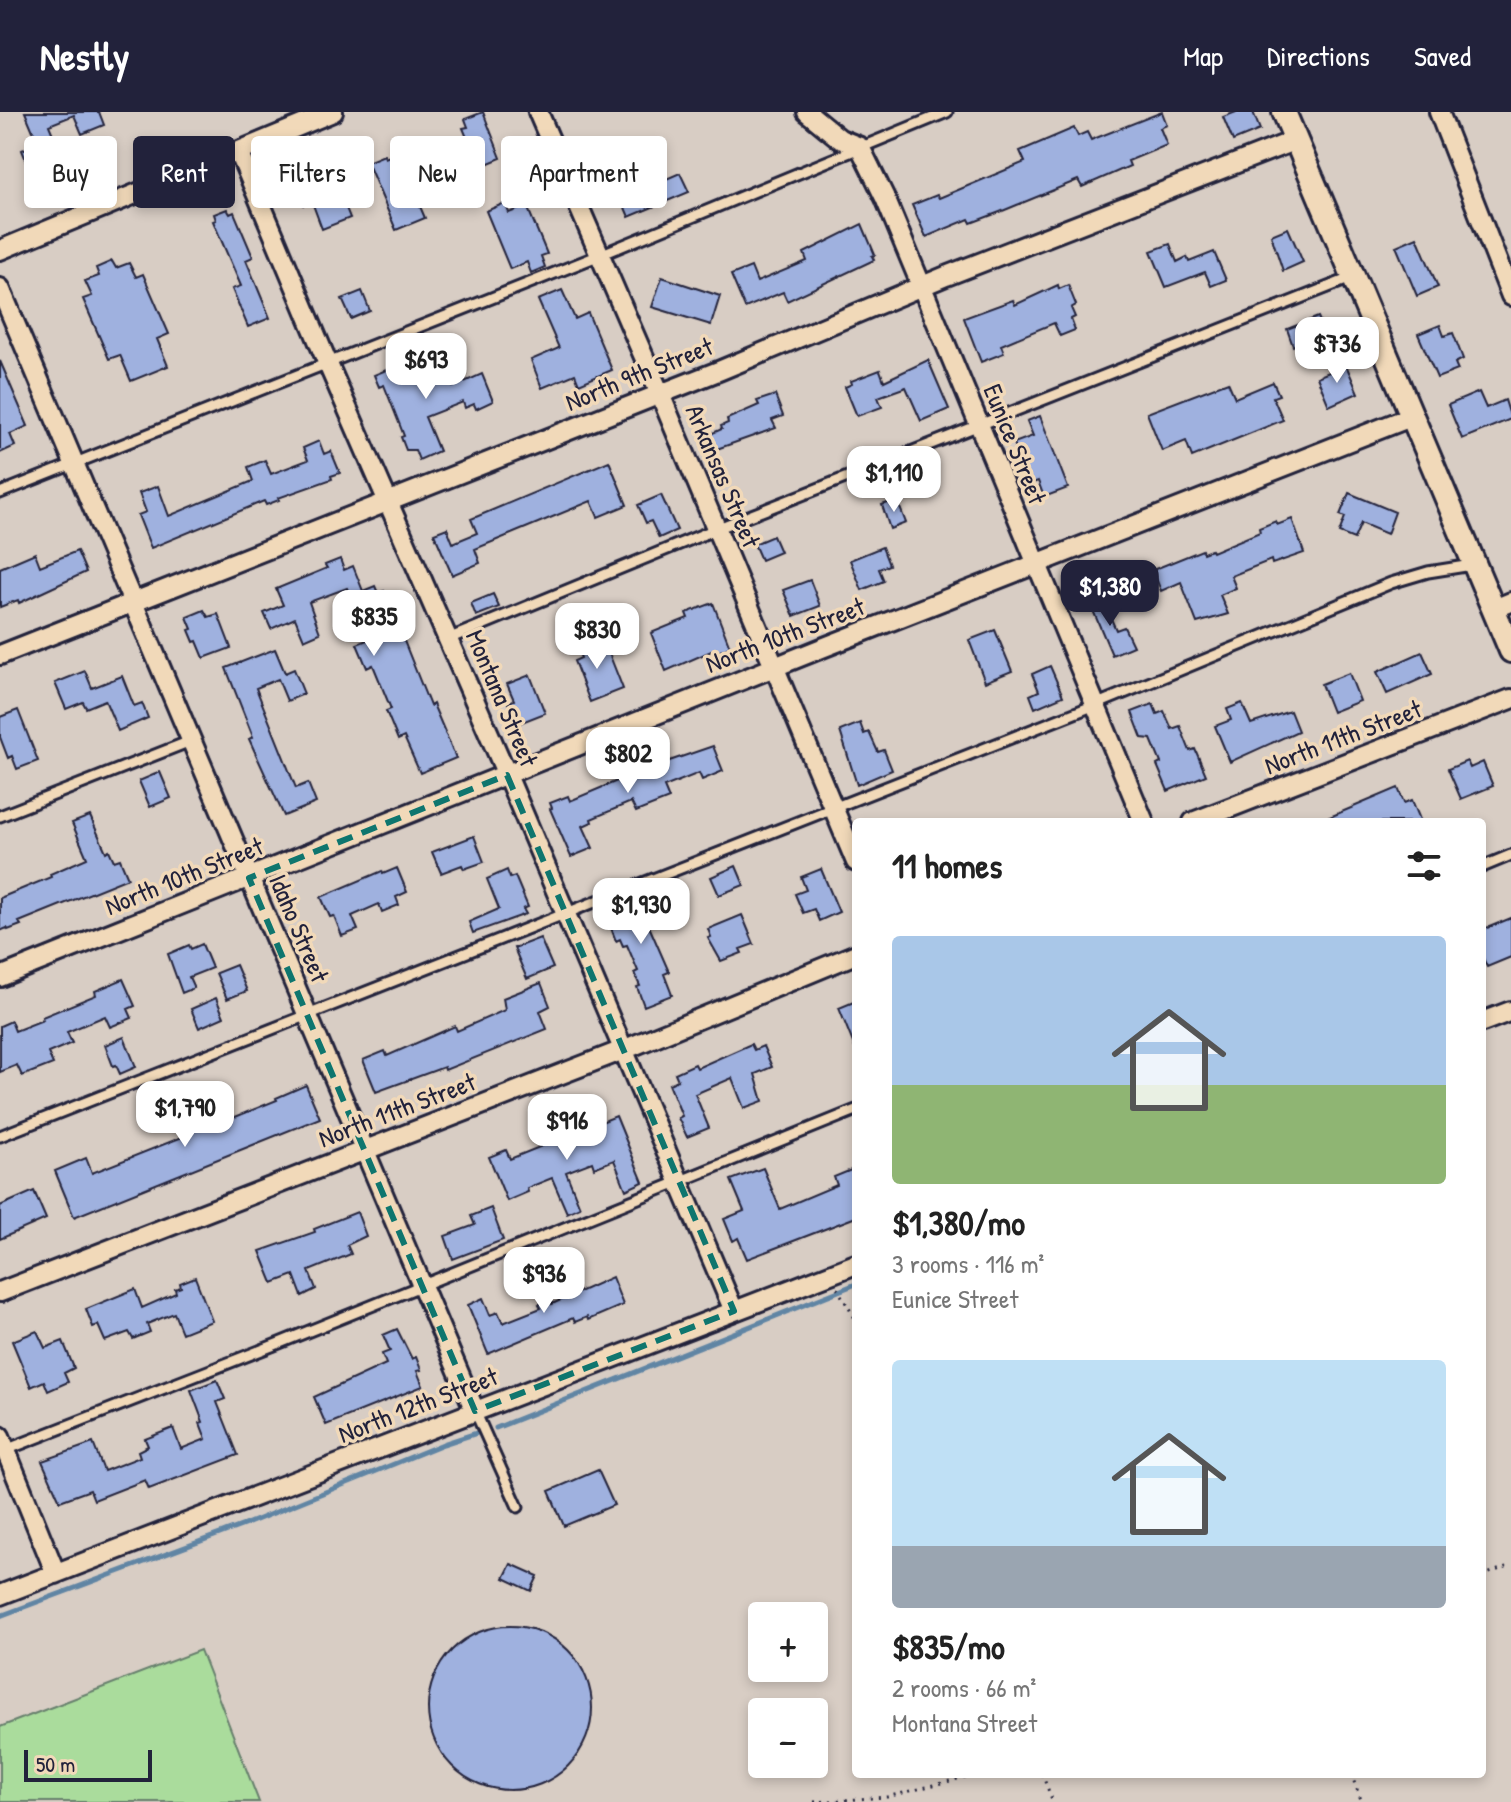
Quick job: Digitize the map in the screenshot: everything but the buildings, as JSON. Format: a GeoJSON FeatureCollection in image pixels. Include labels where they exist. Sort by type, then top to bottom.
{"type":"FeatureCollection","features":[{"type":"Feature","properties":{"kind":"street"},"geometry":{"type":"LineString","coordinates":[[0,250],[333,112]]}},
{"type":"Feature","properties":{"kind":"street","name":"Arkansas Street"},"geometry":{"type":"LineString","coordinates":[[538,112],[852,852]]}},
{"type":"Feature","properties":{"kind":"street"},"geometry":{"type":"LineString","coordinates":[[807,112],[840,139],[860,147]]}},
{"type":"Feature","properties":{"kind":"street"},"geometry":{"type":"LineString","coordinates":[[1284,112],[1475,564],[1502,605],[1511,651]]}},
{"type":"Feature","properties":{"kind":"street"},"geometry":{"type":"LineString","coordinates":[[1439,112],[1511,296]]}},
{"type":"Feature","properties":{"kind":"street","name":"North 9th Street"},"geometry":{"type":"LineString","coordinates":[[0,655],[660,394],[922,286],[1296,140]]}},
{"type":"Feature","properties":{"kind":"street","name":"Eunice Street"},"geometry":{"type":"LineString","coordinates":[[860,147],[885,198],[1142,818]]}},
{"type":"Feature","properties":{"kind":"street","name":"Montana Street"},"geometry":{"type":"LineString","coordinates":[[239,152],[734,1311]]}},
{"type":"Feature","properties":{"kind":"street","name":"Idaho Street"},"geometry":{"type":"LineString","coordinates":[[0,288],[475,1411]]}},
{"type":"Feature","properties":{"kind":"street","name":"North 10th Street"},"geometry":{"type":"LineString","coordinates":[[0,977],[1413,416]]}},
{"type":"Feature","properties":{"kind":"street","name":"North 11th Street"},"geometry":{"type":"LineString","coordinates":[[1203,818],[1511,699]]}},
{"type":"Feature","properties":{"kind":"street","name":"North 11th Street"},"geometry":{"type":"LineString","coordinates":[[0,1292],[623,1050],[852,956]]}},
{"type":"Feature","properties":{"kind":"street"},"geometry":{"type":"LineString","coordinates":[[1486,1020],[1511,1011]]}},
{"type":"Feature","properties":{"kind":"street","name":"North 12th Street"},"geometry":{"type":"LineString","coordinates":[[0,1595],[852,1266]]}},
{"type":"Feature","properties":{"kind":"street"},"geometry":{"type":"LineString","coordinates":[[2,1446],[56,1574]]}},
{"type":"Feature","properties":{"kind":"lane"},"geometry":{"type":"LineString","coordinates":[[0,493],[600,255],[947,112]]}},
{"type":"Feature","properties":{"kind":"lane"},"geometry":{"type":"LineString","coordinates":[[448,639],[979,424],[1355,277]]}},
{"type":"Feature","properties":{"kind":"lane"},"geometry":{"type":"LineString","coordinates":[[0,1136],[1095,705],[1391,583],[1428,572],[1475,564]]}},
{"type":"Feature","properties":{"kind":"lane"},"geometry":{"type":"LineString","coordinates":[[0,816],[193,740]]}},
{"type":"Feature","properties":{"kind":"lane"},"geometry":{"type":"LineString","coordinates":[[1486,865],[1511,855]]}},
{"type":"Feature","properties":{"kind":"lane"},"geometry":{"type":"LineString","coordinates":[[2,1446],[277,1344],[852,1112]]}},
{"type":"Feature","properties":{"kind":"lane"},"geometry":{"type":"LineString","coordinates":[[475,1411],[518,1507]]}},
{"type":"Feature","properties":{"kind":"path"},"geometry":{"type":"LineString","coordinates":[[829,1275],[852,1313]]}},
{"type":"Feature","properties":{"kind":"path"},"geometry":{"type":"LineString","coordinates":[[1486,1574],[1511,1565]]}},
{"type":"Feature","properties":{"kind":"path"},"geometry":{"type":"LineString","coordinates":[[814,1802],[887,1797],[961,1778]]}},
{"type":"Feature","properties":{"kind":"path"},"geometry":{"type":"LineString","coordinates":[[1044,1778],[1053,1802]]}},
{"type":"Feature","properties":{"kind":"path"},"geometry":{"type":"LineString","coordinates":[[1353,1778],[1362,1802]]}},
{"type":"Feature","properties":{"kind":"highlighted area"},"geometry":{"type":"Polygon","coordinates":[[[507,775],[734,1311],[475,1411],[249,878],[507,775]]]}},
{"type":"Feature","properties":{"kind":"green space"},"geometry":{"type":"Polygon","coordinates":[[[200,1650],[259,1802],[0,1802],[0,1727],[200,1650]]]}},
{"type":"Feature","properties":{"kind":"waterway"},"geometry":{"type":"LineString","coordinates":[[496,1428],[852,1286]]}},
{"type":"Feature","properties":{"kind":"waterway"},"geometry":{"type":"LineString","coordinates":[[0,1616],[480,1432]]}}]}
